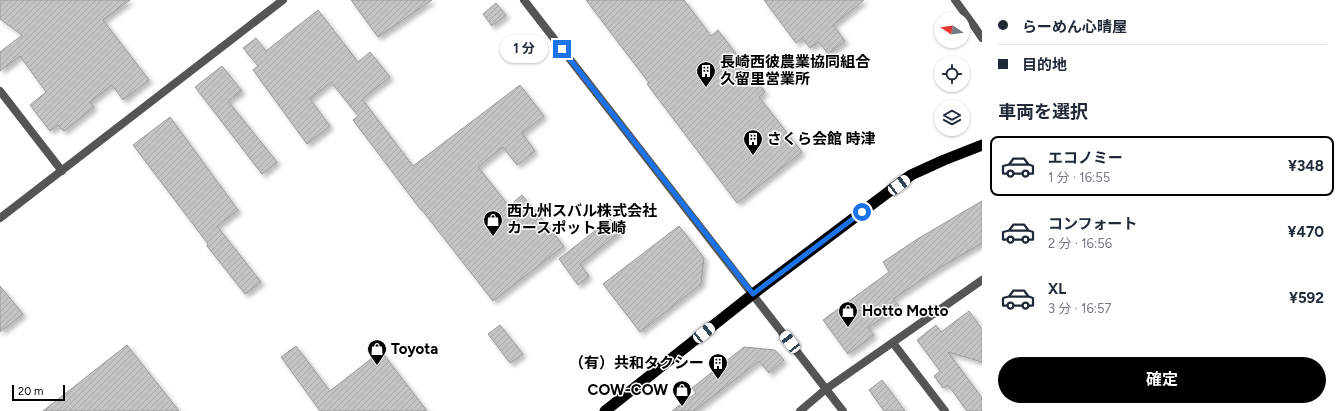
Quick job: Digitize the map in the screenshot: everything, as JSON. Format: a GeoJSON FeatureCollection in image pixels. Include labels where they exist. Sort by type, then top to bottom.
{"type":"FeatureCollection","features":[{"type":"Feature","properties":{"kind":"highway"},"geometry":{"type":"LineString","coordinates":[[606,411],[753,294],[911,176],[944,160],[982,145]]}},
{"type":"Feature","properties":{"kind":"street"},"geometry":{"type":"LineString","coordinates":[[0,218],[283,0]]}},
{"type":"Feature","properties":{"kind":"street"},"geometry":{"type":"LineString","coordinates":[[524,0],[843,411]]}},
{"type":"Feature","properties":{"kind":"street"},"geometry":{"type":"LineString","coordinates":[[955,0],[978,24],[982,38]]}},
{"type":"Feature","properties":{"kind":"street"},"geometry":{"type":"LineString","coordinates":[[0,91],[62,171]]}},
{"type":"Feature","properties":{"kind":"street"},"geometry":{"type":"LineString","coordinates":[[800,411],[826,390],[981,283]]}},
{"type":"Feature","properties":{"kind":"street"},"geometry":{"type":"LineString","coordinates":[[893,343],[945,411]]}},
{"type":"Feature","properties":{"kind":"building"},"geometry":{"type":"Polygon","coordinates":[[[0,0],[130,0],[103,20],[149,80],[123,100],[112,85],[90,102],[94,107],[64,131],[58,125],[50,131],[30,105],[46,92],[20,56],[0,71],[0,52],[22,35],[0,19],[0,0]]]}},
{"type":"Feature","properties":{"kind":"building"},"geometry":{"type":"Polygon","coordinates":[[[351,0],[432,0],[378,37],[351,0]]]}},
{"type":"Feature","properties":{"kind":"building"},"geometry":{"type":"Polygon","coordinates":[[[586,0],[684,0],[711,36],[718,30],[765,92],[759,97],[802,152],[737,203],[586,0]]]}},
{"type":"Feature","properties":{"kind":"building"},"geometry":{"type":"Polygon","coordinates":[[[764,0],[864,0],[833,25],[845,41],[828,54],[819,42],[810,48],[802,38],[796,43],[764,0]]]}},
{"type":"Feature","properties":{"kind":"building"},"geometry":{"type":"Polygon","coordinates":[[[496,3],[506,15],[492,26],[483,14],[496,3]]]}},
{"type":"Feature","properties":{"kind":"building"},"geometry":{"type":"Polygon","coordinates":[[[318,10],[358,62],[370,52],[390,77],[362,99],[413,166],[520,85],[544,116],[522,133],[535,151],[517,165],[503,147],[478,167],[509,206],[522,195],[564,246],[493,301],[421,210],[353,120],[358,116],[331,82],[310,99],[330,126],[307,144],[253,70],[258,66],[243,48],[256,38],[266,51],[318,10]]]}},
{"type":"Feature","properties":{"kind":"building"},"geometry":{"type":"Polygon","coordinates":[[[222,66],[242,91],[228,101],[277,162],[262,174],[195,87],[222,66]]]}},
{"type":"Feature","properties":{"kind":"building"},"geometry":{"type":"Polygon","coordinates":[[[170,117],[238,210],[217,226],[261,282],[245,294],[207,246],[208,244],[133,145],[170,117]]]}},
{"type":"Feature","properties":{"kind":"building"},"geometry":{"type":"Polygon","coordinates":[[[982,201],[982,243],[941,267],[893,299],[899,306],[868,328],[874,335],[848,354],[823,320],[889,272],[883,262],[919,238],[982,201]]]}},
{"type":"Feature","properties":{"kind":"building"},"geometry":{"type":"Polygon","coordinates":[[[610,219],[620,232],[580,264],[589,276],[578,285],[559,259],[610,219]]]}},
{"type":"Feature","properties":{"kind":"building"},"geometry":{"type":"Polygon","coordinates":[[[679,226],[704,258],[701,284],[640,332],[603,284],[679,226]]]}},
{"type":"Feature","properties":{"kind":"building"},"geometry":{"type":"Polygon","coordinates":[[[0,286],[23,314],[0,332],[0,286]]]}},
{"type":"Feature","properties":{"kind":"building"},"geometry":{"type":"Polygon","coordinates":[[[969,311],[982,329],[982,362],[948,352],[982,398],[982,411],[967,411],[948,385],[943,388],[934,376],[940,371],[917,340],[936,325],[941,332],[969,311]]]}},
{"type":"Feature","properties":{"kind":"building"},"geometry":{"type":"Polygon","coordinates":[[[500,325],[523,354],[510,363],[488,334],[500,325]]]}},
{"type":"Feature","properties":{"kind":"building"},"geometry":{"type":"Polygon","coordinates":[[[127,345],[179,411],[43,411],[127,345]]]}},
{"type":"Feature","properties":{"kind":"building"},"geometry":{"type":"Polygon","coordinates":[[[296,346],[330,391],[381,351],[427,411],[320,411],[281,357],[296,346]]]}},
{"type":"Feature","properties":{"kind":"building"},"geometry":{"type":"Polygon","coordinates":[[[744,347],[775,350],[784,360],[769,373],[759,361],[694,411],[672,411],[696,393],[692,388],[744,347]]]}},
{"type":"Feature","properties":{"kind":"building"},"geometry":{"type":"Polygon","coordinates":[[[882,380],[905,411],[884,411],[869,390],[882,380]]]}},
{"type":"Feature","properties":{"kind":"place","name":"長崎西彼農業協同組合 久留里営業所"},"geometry":{"type":"Point","coordinates":[706,88]}},
{"type":"Feature","properties":{"kind":"place","name":"さくら会館 時津"},"geometry":{"type":"Point","coordinates":[753,156]}},
{"type":"Feature","properties":{"kind":"place","name":"西九州スバル株式会社 カースポット長崎"},"geometry":{"type":"Point","coordinates":[493,237]}},
{"type":"Feature","properties":{"kind":"place","name":"Hotto Motto"},"geometry":{"type":"Point","coordinates":[848,328]}},
{"type":"Feature","properties":{"kind":"place","name":"Toyota"},"geometry":{"type":"Point","coordinates":[377,366]}},
{"type":"Feature","properties":{"kind":"place","name":"（有）共和タクシー"},"geometry":{"type":"Point","coordinates":[718,380]}},
{"type":"Feature","properties":{"kind":"place","name":"COW-COW"},"geometry":{"type":"Point","coordinates":[682,407]}},
{"type":"Feature","properties":{"kind":"route"},"geometry":{"type":"LineString","coordinates":[[562,49],[753,294],[862,212]]}}]}
